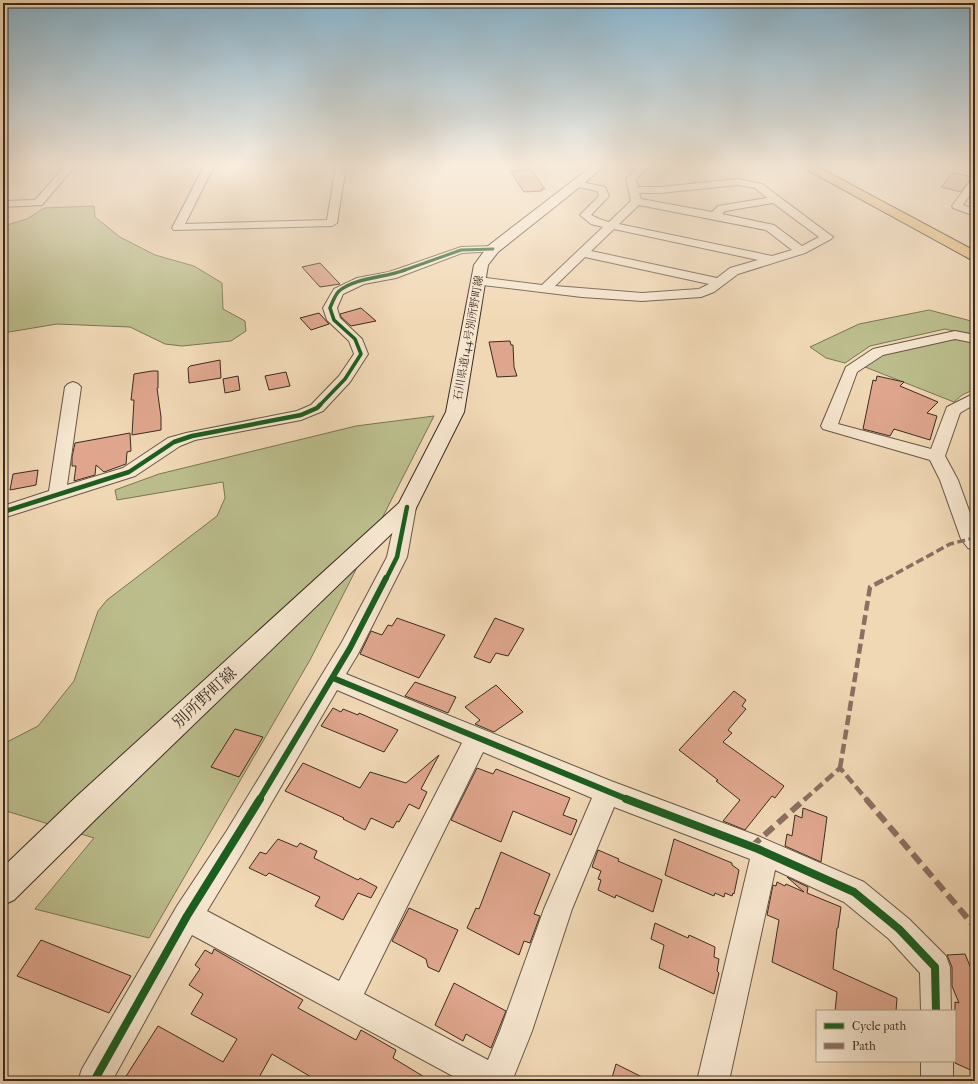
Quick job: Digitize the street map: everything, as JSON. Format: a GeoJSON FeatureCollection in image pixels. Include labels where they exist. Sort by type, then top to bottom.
{"type":"FeatureCollection","features":[{"type":"Feature","properties":{"kind":"main road","name":"石川県道144号別所野町線"},"geometry":{"type":"LineString","coordinates":[[408,507],[455,412],[480,265],[493,249],[535,217]]}},
{"type":"Feature","properties":{"kind":"main road"},"geometry":{"type":"LineString","coordinates":[[893,217],[975,263]]}},
{"type":"Feature","properties":{"kind":"main road"},"geometry":{"type":"LineString","coordinates":[[905,217],[975,256]]}},
{"type":"Feature","properties":{"kind":"main road"},"geometry":{"type":"LineString","coordinates":[[919,217],[975,246]]}},
{"type":"Feature","properties":{"kind":"main road","name":"別所野町線"},"geometry":{"type":"LineString","coordinates":[[3,889],[88,806],[408,507]]}},
{"type":"Feature","properties":{"kind":"street"},"geometry":{"type":"LineString","coordinates":[[184,217],[178,228],[332,223],[333,217]]}},
{"type":"Feature","properties":{"kind":"street"},"geometry":{"type":"LineString","coordinates":[[587,217],[595,222],[771,259]]}},
{"type":"Feature","properties":{"kind":"street"},"geometry":{"type":"LineString","coordinates":[[545,289],[619,217]]}},
{"type":"Feature","properties":{"kind":"street"},"geometry":{"type":"LineString","coordinates":[[717,217],[770,227],[801,252]]}},
{"type":"Feature","properties":{"kind":"street"},"geometry":{"type":"LineString","coordinates":[[478,281],[545,289],[642,297],[701,293],[710,289],[734,271],[771,259],[801,252],[827,237],[798,217]]}},
{"type":"Feature","properties":{"kind":"street"},"geometry":{"type":"LineString","coordinates":[[3,512],[129,472],[174,442],[186,438],[301,416],[317,408],[345,379],[361,354],[355,339],[334,320],[330,308],[338,292],[361,281],[392,275],[461,250],[493,249]]}},
{"type":"Feature","properties":{"kind":"street"},"geometry":{"type":"LineString","coordinates":[[582,253],[718,282]]}},
{"type":"Feature","properties":{"kind":"street"},"geometry":{"type":"LineString","coordinates":[[937,456],[829,426],[851,370],[878,352],[955,335],[975,339]]}},
{"type":"Feature","properties":{"kind":"street"},"geometry":{"type":"LineString","coordinates":[[57,494],[73,387]]}},
{"type":"Feature","properties":{"kind":"street"},"geometry":{"type":"LineString","coordinates":[[975,398],[953,410],[937,456],[949,480],[970,539],[975,543]]}},
{"type":"Feature","properties":{"kind":"street"},"geometry":{"type":"LineString","coordinates":[[94,1081],[187,916],[235,841],[350,648],[397,557],[408,507]]}},
{"type":"Feature","properties":{"kind":"street"},"geometry":{"type":"LineString","coordinates":[[333,678],[478,737],[607,792],[765,852],[854,892],[899,929],[935,967],[936,1010]]}},
{"type":"Feature","properties":{"kind":"street"},"geometry":{"type":"LineString","coordinates":[[345,1000],[478,737]]}},
{"type":"Feature","properties":{"kind":"street"},"geometry":{"type":"LineString","coordinates":[[187,916],[496,1081],[516,1031],[558,909],[607,792]]}},
{"type":"Feature","properties":{"kind":"street"},"geometry":{"type":"LineString","coordinates":[[713,1081],[765,852]]}},
{"type":"Feature","properties":{"kind":"street"},"geometry":{"type":"LineString","coordinates":[[937,1062],[937,1081]]}},
{"type":"Feature","properties":{"kind":"green space"},"geometry":{"type":"Polygon","coordinates":[[[31,217],[95,217],[120,237],[155,255],[194,266],[222,283],[223,309],[245,321],[246,331],[231,341],[182,346],[165,344],[130,327],[57,324],[3,333],[3,226],[31,217]]]}},
{"type":"Feature","properties":{"kind":"green space"},"geometry":{"type":"Polygon","coordinates":[[[929,310],[975,322],[975,336],[945,329],[870,346],[845,363],[826,358],[810,347],[859,324],[929,310]]]}},
{"type":"Feature","properties":{"kind":"green space"},"geometry":{"type":"Polygon","coordinates":[[[947,337],[975,342],[975,389],[962,395],[954,402],[860,365],[878,352],[947,337]]]}},
{"type":"Feature","properties":{"kind":"green space"},"geometry":{"type":"Polygon","coordinates":[[[434,416],[310,660],[149,938],[35,909],[94,838],[3,810],[3,744],[38,726],[74,681],[98,611],[107,600],[217,516],[225,498],[223,482],[117,500],[115,490],[159,474],[356,426],[434,416]]]}},
{"type":"Feature","properties":{"kind":"building"},"geometry":{"type":"Polygon","coordinates":[[[320,263],[340,284],[320,287],[302,267],[320,263]]]}},
{"type":"Feature","properties":{"kind":"building"},"geometry":{"type":"Polygon","coordinates":[[[361,308],[376,321],[351,326],[341,317],[340,314],[361,308]]]}},
{"type":"Feature","properties":{"kind":"building"},"geometry":{"type":"Polygon","coordinates":[[[319,313],[329,324],[311,330],[300,318],[319,313]]]}},
{"type":"Feature","properties":{"kind":"building"},"geometry":{"type":"Polygon","coordinates":[[[510,341],[511,345],[513,345],[514,367],[517,376],[497,377],[489,342],[510,341]]]}},
{"type":"Feature","properties":{"kind":"building"},"geometry":{"type":"Polygon","coordinates":[[[220,360],[221,378],[189,383],[188,368],[190,366],[220,360]]]}},
{"type":"Feature","properties":{"kind":"building"},"geometry":{"type":"Polygon","coordinates":[[[158,371],[157,388],[161,417],[161,430],[132,435],[134,400],[131,400],[134,374],[158,371]]]}},
{"type":"Feature","properties":{"kind":"building"},"geometry":{"type":"Polygon","coordinates":[[[286,372],[290,386],[269,390],[265,376],[286,372]]]}},
{"type":"Feature","properties":{"kind":"building"},"geometry":{"type":"Polygon","coordinates":[[[238,376],[240,390],[225,393],[223,379],[238,376]]]}},
{"type":"Feature","properties":{"kind":"building"},"geometry":{"type":"Polygon","coordinates":[[[877,376],[904,382],[900,386],[938,402],[927,413],[937,416],[930,440],[894,429],[890,436],[863,429],[873,380],[876,381],[877,376]]]}},
{"type":"Feature","properties":{"kind":"building"},"geometry":{"type":"Polygon","coordinates":[[[130,433],[131,451],[127,452],[126,464],[104,472],[96,465],[95,475],[74,481],[76,466],[72,466],[72,457],[75,443],[130,433]]]}},
{"type":"Feature","properties":{"kind":"building"},"geometry":{"type":"Polygon","coordinates":[[[38,470],[36,485],[10,490],[13,474],[38,470]]]}},
{"type":"Feature","properties":{"kind":"building"},"geometry":{"type":"Polygon","coordinates":[[[397,618],[445,635],[419,678],[360,654],[371,631],[382,635],[388,625],[392,626],[397,618]]]}},
{"type":"Feature","properties":{"kind":"building"},"geometry":{"type":"Polygon","coordinates":[[[495,618],[524,629],[508,656],[496,653],[490,663],[474,657],[495,618]]]}},
{"type":"Feature","properties":{"kind":"building"},"geometry":{"type":"Polygon","coordinates":[[[415,682],[456,697],[448,713],[405,696],[415,682]]]}},
{"type":"Feature","properties":{"kind":"building"},"geometry":{"type":"Polygon","coordinates":[[[496,685],[523,712],[494,732],[475,724],[480,720],[465,707],[496,685]]]}},
{"type":"Feature","properties":{"kind":"building"},"geometry":{"type":"Polygon","coordinates":[[[734,691],[746,700],[742,706],[746,709],[728,730],[732,733],[723,742],[784,786],[775,798],[772,796],[745,830],[723,821],[740,800],[716,781],[718,780],[679,750],[734,691]]]}},
{"type":"Feature","properties":{"kind":"building"},"geometry":{"type":"Polygon","coordinates":[[[333,708],[341,712],[343,709],[358,715],[359,713],[398,730],[384,752],[321,726],[333,708]]]}},
{"type":"Feature","properties":{"kind":"building"},"geometry":{"type":"Polygon","coordinates":[[[235,729],[263,737],[239,777],[211,767],[235,729]]]}},
{"type":"Feature","properties":{"kind":"building"},"geometry":{"type":"Polygon","coordinates":[[[439,755],[421,789],[427,792],[419,809],[409,804],[399,822],[397,821],[393,828],[371,818],[365,830],[343,819],[344,818],[285,791],[303,763],[360,788],[370,772],[406,783],[439,755]]]}},
{"type":"Feature","properties":{"kind":"building"},"geometry":{"type":"Polygon","coordinates":[[[477,768],[493,774],[496,769],[570,798],[563,815],[577,820],[571,835],[513,811],[501,842],[451,820],[477,768]]]}},
{"type":"Feature","properties":{"kind":"building"},"geometry":{"type":"Polygon","coordinates":[[[803,808],[827,817],[821,862],[785,846],[787,834],[792,836],[795,815],[802,818],[803,808]]]}},
{"type":"Feature","properties":{"kind":"building"},"geometry":{"type":"Polygon","coordinates":[[[278,839],[297,847],[300,843],[317,851],[314,858],[358,880],[360,878],[377,887],[371,898],[358,893],[343,920],[315,906],[320,897],[269,873],[266,876],[249,868],[260,852],[266,854],[278,839]]]}},
{"type":"Feature","properties":{"kind":"building"},"geometry":{"type":"Polygon","coordinates":[[[674,839],[732,863],[732,865],[739,870],[734,894],[733,893],[732,896],[725,893],[724,897],[715,893],[714,896],[665,875],[674,839]]]}},
{"type":"Feature","properties":{"kind":"building"},"geometry":{"type":"Polygon","coordinates":[[[598,850],[619,859],[618,861],[662,880],[653,912],[616,895],[615,898],[598,890],[601,880],[598,879],[601,871],[592,867],[598,850]]]}},
{"type":"Feature","properties":{"kind":"building"},"geometry":{"type":"Polygon","coordinates":[[[501,852],[550,874],[534,914],[540,916],[530,943],[524,941],[519,955],[467,928],[476,908],[479,909],[501,852]]]}},
{"type":"Feature","properties":{"kind":"building"},"geometry":{"type":"Polygon","coordinates":[[[787,877],[808,887],[807,893],[841,907],[837,928],[833,969],[897,998],[896,1010],[835,1010],[837,992],[772,962],[779,920],[767,915],[773,885],[776,886],[777,882],[785,886],[786,884],[804,892],[787,877]]]}},
{"type":"Feature","properties":{"kind":"building"},"geometry":{"type":"Polygon","coordinates":[[[409,908],[458,930],[439,972],[428,967],[426,959],[392,941],[409,908]]]}},
{"type":"Feature","properties":{"kind":"building"},"geometry":{"type":"Polygon","coordinates":[[[655,923],[688,938],[689,935],[715,947],[714,957],[719,959],[717,971],[719,973],[714,994],[659,968],[664,945],[651,939],[655,923]]]}},
{"type":"Feature","properties":{"kind":"building"},"geometry":{"type":"Polygon","coordinates":[[[41,940],[131,976],[109,1013],[17,976],[41,940]]]}},
{"type":"Feature","properties":{"kind":"building"},"geometry":{"type":"Polygon","coordinates":[[[214,949],[303,1000],[298,1008],[356,1040],[361,1030],[396,1050],[393,1058],[431,1081],[318,1081],[272,1054],[257,1081],[123,1081],[158,1026],[223,1062],[237,1039],[191,1014],[203,994],[189,985],[200,969],[195,965],[205,950],[212,954],[214,949]]]}},
{"type":"Feature","properties":{"kind":"building"},"geometry":{"type":"Polygon","coordinates":[[[965,954],[975,978],[975,1072],[955,1063],[955,1002],[959,1003],[952,986],[952,967],[947,955],[965,954]]]}},
{"type":"Feature","properties":{"kind":"building"},"geometry":{"type":"Polygon","coordinates":[[[454,983],[506,1011],[491,1048],[466,1034],[463,1041],[435,1025],[454,983]]]}},
{"type":"Feature","properties":{"kind":"building"},"geometry":{"type":"Polygon","coordinates":[[[616,1064],[650,1081],[611,1081],[616,1064]]]}},
{"type":"Feature","properties":{"kind":"marked path"},"geometry":{"type":"LineString","coordinates":[[840,768],[870,587],[950,544],[970,539]]}},
{"type":"Feature","properties":{"kind":"marked path"},"geometry":{"type":"LineString","coordinates":[[751,847],[840,768],[975,927]]}},
{"type":"Feature","properties":{"kind":"cycle path"},"geometry":{"type":"LineString","coordinates":[[3,512],[129,472],[174,442],[192,436],[301,415],[317,408],[345,379],[361,354],[355,339],[334,320],[330,308],[338,292],[361,281],[392,275],[461,250],[493,249]]}},
{"type":"Feature","properties":{"kind":"cycle path"},"geometry":{"type":"LineString","coordinates":[[94,1081],[187,916],[235,841],[350,648],[397,557],[407,507]]}},
{"type":"Feature","properties":{"kind":"cycle path"},"geometry":{"type":"LineString","coordinates":[[333,678],[607,792],[758,849],[854,892],[899,929],[935,967],[936,1010]]}}]}
